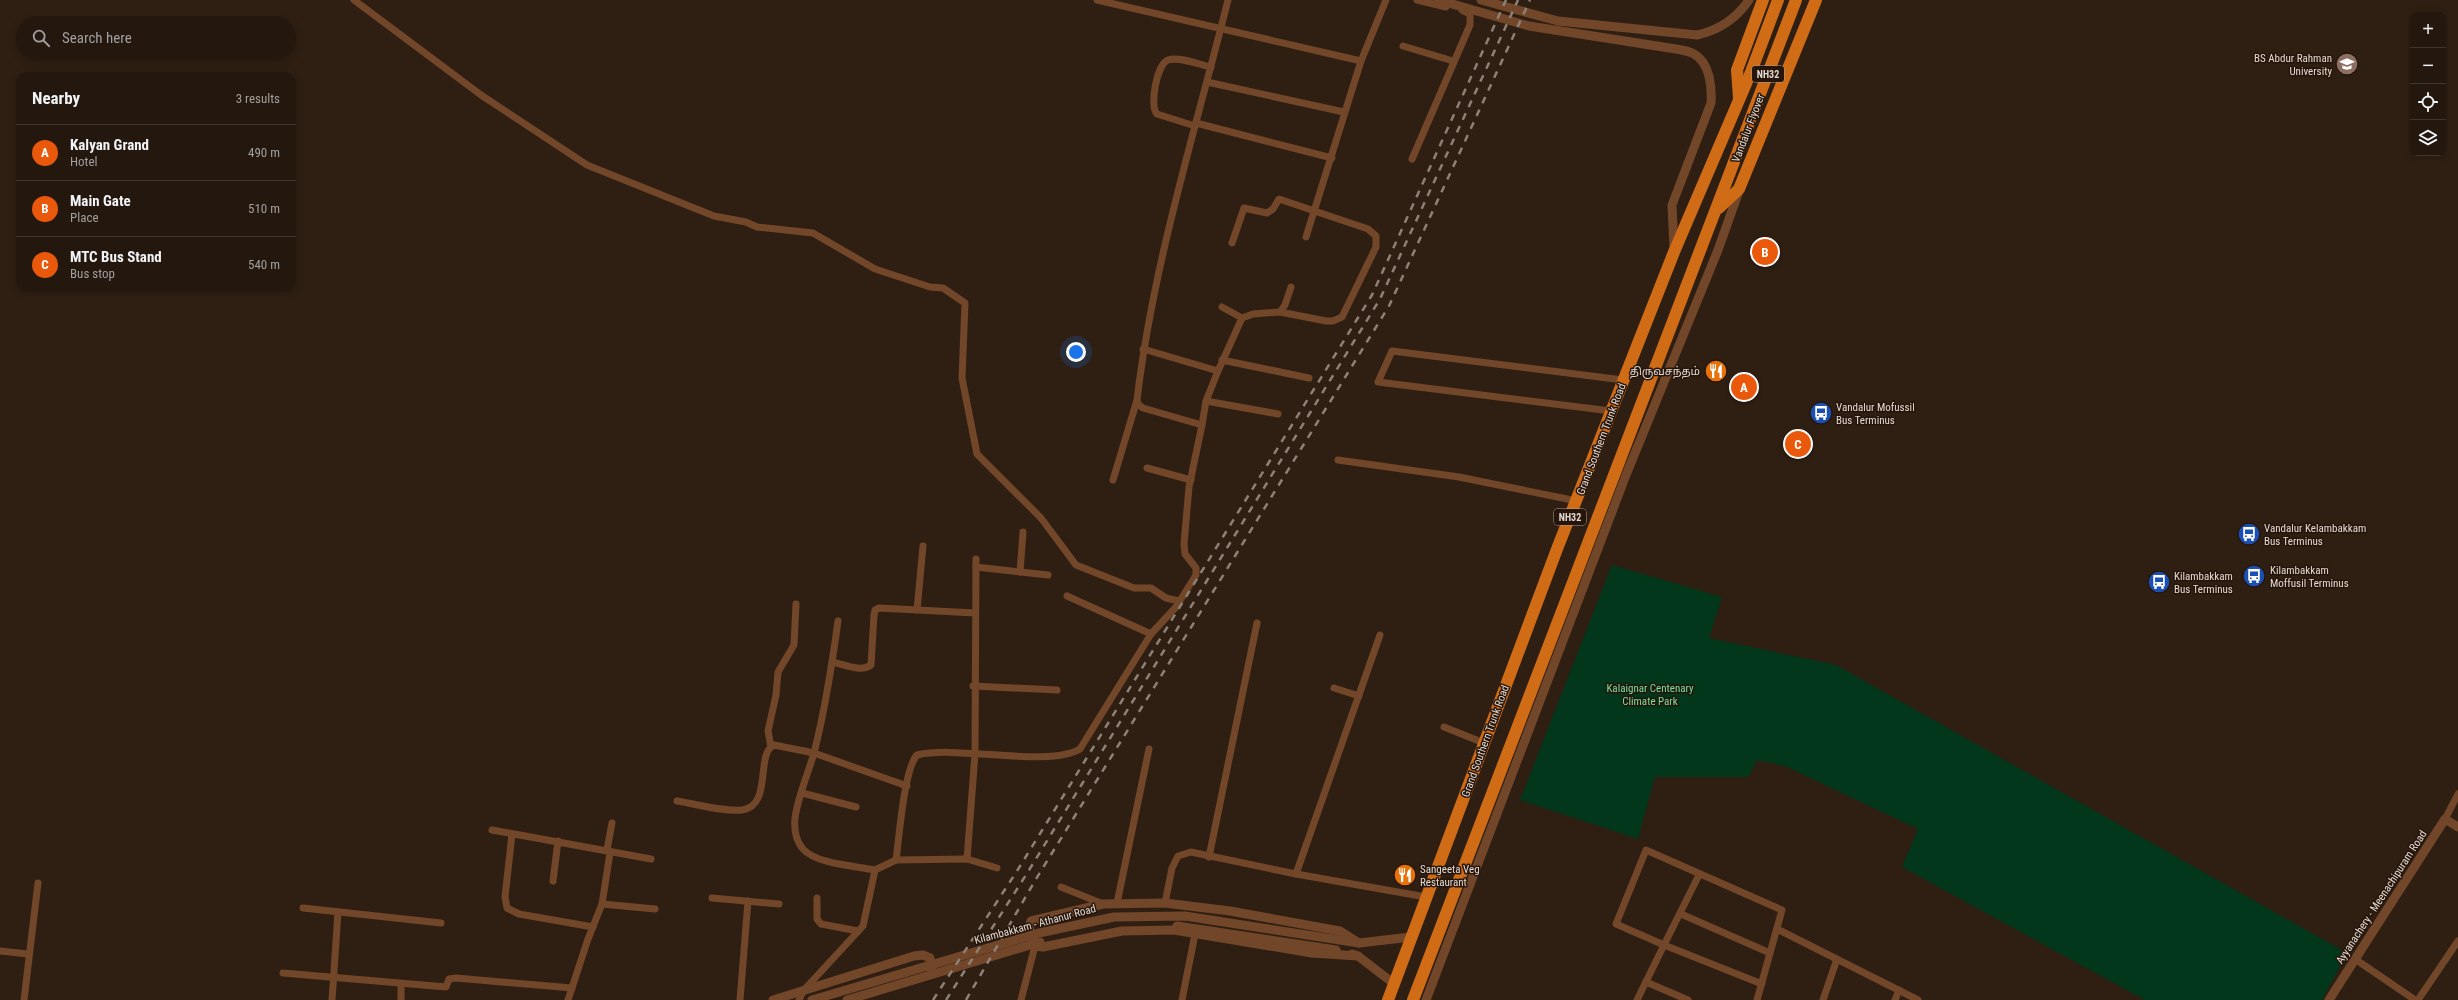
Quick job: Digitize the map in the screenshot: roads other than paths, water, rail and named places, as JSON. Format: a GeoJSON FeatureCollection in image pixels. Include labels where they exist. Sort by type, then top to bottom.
{"type":"FeatureCollection","features":[{"type":"Feature","properties":{"kind":"highway"},"geometry":{"type":"LineString","coordinates":[[1739,101],[1737,70],[1763,0]]}},
{"type":"Feature","properties":{"kind":"highway","name":"Vandalur Flyover"},"geometry":{"type":"LineString","coordinates":[[1739,101],[1778,0]]}},
{"type":"Feature","properties":{"kind":"highway","name":"Vandalur Flyover"},"geometry":{"type":"LineString","coordinates":[[1717,211],[1796,0]]}},
{"type":"Feature","properties":{"kind":"highway"},"geometry":{"type":"LineString","coordinates":[[1717,211],[1739,189],[1816,0]]}},
{"type":"Feature","properties":{"kind":"highway","name":"Grand Southern Trunk Road"},"geometry":{"type":"LineString","coordinates":[[1411,937],[1557,548],[1577,501],[1674,252],[1739,101]]}},
{"type":"Feature","properties":{"kind":"highway","name":"NH32"},"geometry":{"type":"LineString","coordinates":[[1413,1000],[1655,364],[1717,211]]}},
{"type":"Feature","properties":{"kind":"highway","name":"NH32"},"geometry":{"type":"LineString","coordinates":[[1388,1000],[1411,937]]}},
{"type":"Feature","properties":{"kind":"street"},"geometry":{"type":"LineString","coordinates":[[354,0],[481,95],[588,165],[714,216],[746,222],[757,227],[766,226],[813,233],[875,269],[930,287],[943,288],[965,303],[962,378],[977,454],[1041,518],[1076,565],[1134,588],[1151,588],[1166,598],[1179,601]]}},
{"type":"Feature","properties":{"kind":"street"},"geometry":{"type":"LineString","coordinates":[[1097,0],[1361,61]]}},
{"type":"Feature","properties":{"kind":"street"},"geometry":{"type":"LineString","coordinates":[[1113,480],[1137,400],[1143,349],[1181,177],[1228,0]]}},
{"type":"Feature","properties":{"kind":"street"},"geometry":{"type":"LineString","coordinates":[[1306,237],[1332,158],[1344,112],[1361,61],[1386,0]]}},
{"type":"Feature","properties":{"kind":"street"},"geometry":{"type":"LineString","coordinates":[[1417,0],[1466,11],[1471,16]]}},
{"type":"Feature","properties":{"kind":"street"},"geometry":{"type":"LineString","coordinates":[[1438,0],[1529,26],[1676,49],[1694,54],[1707,71],[1712,90],[1711,103],[1672,204],[1674,252]]}},
{"type":"Feature","properties":{"kind":"street"},"geometry":{"type":"LineString","coordinates":[[1412,158],[1470,25],[1471,16],[1481,0],[1558,21],[1697,35],[1712,32],[1728,23],[1749,0]]}},
{"type":"Feature","properties":{"kind":"street"},"geometry":{"type":"LineString","coordinates":[[1403,46],[1453,61]]}},
{"type":"Feature","properties":{"kind":"street"},"geometry":{"type":"LineString","coordinates":[[1211,68],[1172,59],[1164,62],[1160,68],[1153,102],[1153,110],[1157,114],[1195,125],[1332,158]]}},
{"type":"Feature","properties":{"kind":"street"},"geometry":{"type":"LineString","coordinates":[[1207,82],[1344,112]]}},
{"type":"Feature","properties":{"kind":"street"},"geometry":{"type":"LineString","coordinates":[[1426,1000],[1626,475],[1718,250],[1739,189]]}},
{"type":"Feature","properties":{"kind":"street"},"geometry":{"type":"LineString","coordinates":[[896,860],[907,786],[913,759],[916,755],[975,754],[1060,756],[1074,753],[1080,749],[1151,634],[1191,586],[1197,570],[1185,554],[1184,544],[1191,480],[1206,401],[1222,360],[1242,318],[1253,314],[1280,312],[1326,321],[1333,321],[1342,317],[1376,248],[1376,236],[1374,233],[1279,198],[1273,208],[1267,213],[1244,208],[1232,243]]}},
{"type":"Feature","properties":{"kind":"street"},"geometry":{"type":"LineString","coordinates":[[1280,312],[1285,306],[1291,287]]}},
{"type":"Feature","properties":{"kind":"street"},"geometry":{"type":"LineString","coordinates":[[1222,307],[1242,318]]}},
{"type":"Feature","properties":{"kind":"street"},"geometry":{"type":"LineString","coordinates":[[1143,349],[1218,371]]}},
{"type":"Feature","properties":{"kind":"street"},"geometry":{"type":"LineString","coordinates":[[1611,411],[1378,382],[1392,351],[1623,380]]}},
{"type":"Feature","properties":{"kind":"street"},"geometry":{"type":"LineString","coordinates":[[1222,360],[1309,378]]}},
{"type":"Feature","properties":{"kind":"street"},"geometry":{"type":"LineString","coordinates":[[1137,400],[1138,404],[1142,408],[1202,425]]}},
{"type":"Feature","properties":{"kind":"street"},"geometry":{"type":"LineString","coordinates":[[1206,401],[1278,414]]}},
{"type":"Feature","properties":{"kind":"street"},"geometry":{"type":"LineString","coordinates":[[1338,460],[1459,477],[1577,501]]}},
{"type":"Feature","properties":{"kind":"street"},"geometry":{"type":"LineString","coordinates":[[1147,468],[1191,480]]}},
{"type":"Feature","properties":{"kind":"street"},"geometry":{"type":"LineString","coordinates":[[1020,572],[1023,532]]}},
{"type":"Feature","properties":{"kind":"street"},"geometry":{"type":"LineString","coordinates":[[917,610],[923,546]]}},
{"type":"Feature","properties":{"kind":"street"},"geometry":{"type":"LineString","coordinates":[[967,859],[975,754],[973,686],[976,559]]}},
{"type":"Feature","properties":{"kind":"street"},"geometry":{"type":"LineString","coordinates":[[976,567],[1048,575]]}},
{"type":"Feature","properties":{"kind":"street"},"geometry":{"type":"LineString","coordinates":[[1067,596],[1151,634]]}},
{"type":"Feature","properties":{"kind":"street"},"geometry":{"type":"LineString","coordinates":[[677,801],[735,810],[750,807],[759,795],[771,747],[768,731],[776,695],[778,672],[794,646],[796,604]]}},
{"type":"Feature","properties":{"kind":"street"},"geometry":{"type":"LineString","coordinates":[[832,662],[860,669],[869,667],[872,662],[875,610],[885,608],[975,613]]}},
{"type":"Feature","properties":{"kind":"street"},"geometry":{"type":"LineString","coordinates":[[838,622],[832,662],[814,753],[795,816],[795,832],[797,841],[803,850],[812,857],[875,870],[896,860],[967,859],[997,868]]}},
{"type":"Feature","properties":{"kind":"street"},"geometry":{"type":"LineString","coordinates":[[1209,857],[1257,623]]}},
{"type":"Feature","properties":{"kind":"street"},"geometry":{"type":"LineString","coordinates":[[1296,874],[1380,635]]}},
{"type":"Feature","properties":{"kind":"street"},"geometry":{"type":"LineString","coordinates":[[973,686],[1057,690]]}},
{"type":"Feature","properties":{"kind":"street"},"geometry":{"type":"LineString","coordinates":[[1334,688],[1359,696]]}},
{"type":"Feature","properties":{"kind":"street"},"geometry":{"type":"LineString","coordinates":[[1444,727],[1484,743]]}},
{"type":"Feature","properties":{"kind":"street"},"geometry":{"type":"LineString","coordinates":[[771,747],[781,745],[814,753],[907,786]]}},
{"type":"Feature","properties":{"kind":"street"},"geometry":{"type":"LineString","coordinates":[[1117,903],[1149,749]]}},
{"type":"Feature","properties":{"kind":"street"},"geometry":{"type":"LineString","coordinates":[[802,793],[856,807]]}},
{"type":"Feature","properties":{"kind":"street"},"geometry":{"type":"LineString","coordinates":[[2458,794],[2445,819],[2458,827]]}},
{"type":"Feature","properties":{"kind":"street","name":"Ayyanachery - Meenachipuram Road"},"geometry":{"type":"LineString","coordinates":[[2329,1000],[2445,819]]}},
{"type":"Feature","properties":{"kind":"street"},"geometry":{"type":"LineString","coordinates":[[568,1000],[602,904],[612,823]]}},
{"type":"Feature","properties":{"kind":"street"},"geometry":{"type":"LineString","coordinates":[[492,830],[651,859]]}},
{"type":"Feature","properties":{"kind":"street"},"geometry":{"type":"LineString","coordinates":[[512,834],[505,897],[507,908],[519,914],[593,927]]}},
{"type":"Feature","properties":{"kind":"street"},"geometry":{"type":"LineString","coordinates":[[553,881],[558,841]]}},
{"type":"Feature","properties":{"kind":"street"},"geometry":{"type":"LineString","coordinates":[[1757,1000],[1762,984],[1782,910],[1699,875],[1646,850],[1616,924],[1762,984]]}},
{"type":"Feature","properties":{"kind":"street"},"geometry":{"type":"LineString","coordinates":[[1165,903],[1172,868],[1178,856],[1191,852],[1209,857],[1296,874],[1426,897]]}},
{"type":"Feature","properties":{"kind":"street"},"geometry":{"type":"LineString","coordinates":[[799,1000],[803,991],[863,926],[875,870]]}},
{"type":"Feature","properties":{"kind":"street"},"geometry":{"type":"LineString","coordinates":[[1637,1000],[1681,914],[1699,875]]}},
{"type":"Feature","properties":{"kind":"street"},"geometry":{"type":"LineString","coordinates":[[24,1000],[28,954],[38,883]]}},
{"type":"Feature","properties":{"kind":"street"},"geometry":{"type":"LineString","coordinates":[[1061,887],[1103,904]]}},
{"type":"Feature","properties":{"kind":"street"},"geometry":{"type":"LineString","coordinates":[[712,898],[779,904]]}},
{"type":"Feature","properties":{"kind":"street"},"geometry":{"type":"LineString","coordinates":[[817,898],[817,918],[821,924],[858,931]]}},
{"type":"Feature","properties":{"kind":"street"},"geometry":{"type":"LineString","coordinates":[[740,1000],[748,901]]}},
{"type":"Feature","properties":{"kind":"street"},"geometry":{"type":"LineString","coordinates":[[1021,1000],[1035,946],[1029,927],[1031,921],[1103,904],[1165,903],[1230,911],[1340,931],[1359,943]]}},
{"type":"Feature","properties":{"kind":"street"},"geometry":{"type":"LineString","coordinates":[[602,904],[655,909]]}},
{"type":"Feature","properties":{"kind":"street"},"geometry":{"type":"LineString","coordinates":[[303,908],[441,923]]}},
{"type":"Feature","properties":{"kind":"street"},"geometry":{"type":"LineString","coordinates":[[332,1000],[332,977],[338,912]]}},
{"type":"Feature","properties":{"kind":"street"},"geometry":{"type":"LineString","coordinates":[[1681,914],[1770,953]]}},
{"type":"Feature","properties":{"kind":"street","name":"Kilambakkam - Athanur Road"},"geometry":{"type":"LineString","coordinates":[[812,1000],[1039,933],[1114,917],[1185,916],[1359,943],[1411,937]]}},
{"type":"Feature","properties":{"kind":"street","name":"Kilambakkam - Athanur Road"},"geometry":{"type":"LineString","coordinates":[[846,1000],[1060,937],[1121,925],[1191,926],[1339,950],[1358,956],[1393,983]]}},
{"type":"Feature","properties":{"kind":"street"},"geometry":{"type":"LineString","coordinates":[[1777,928],[1918,1000]]}},
{"type":"Feature","properties":{"kind":"street"},"geometry":{"type":"LineString","coordinates":[[1035,946],[1044,947],[1122,931],[1174,930],[1312,953],[1358,956]]}},
{"type":"Feature","properties":{"kind":"street"},"geometry":{"type":"LineString","coordinates":[[1182,1000],[1195,934]]}},
{"type":"Feature","properties":{"kind":"street"},"geometry":{"type":"LineString","coordinates":[[2418,1000],[2458,941]]}},
{"type":"Feature","properties":{"kind":"street"},"geometry":{"type":"LineString","coordinates":[[0,951],[28,954]]}},
{"type":"Feature","properties":{"kind":"street"},"geometry":{"type":"LineString","coordinates":[[773,1000],[914,956],[922,955],[930,958],[933,964],[932,971],[923,981],[867,1000]]}},
{"type":"Feature","properties":{"kind":"street"},"geometry":{"type":"LineString","coordinates":[[1823,1000],[1837,959]]}},
{"type":"Feature","properties":{"kind":"street"},"geometry":{"type":"LineString","coordinates":[[2355,959],[2415,1000]]}},
{"type":"Feature","properties":{"kind":"street"},"geometry":{"type":"LineString","coordinates":[[283,973],[446,987],[449,979],[456,978],[572,988]]}},
{"type":"Feature","properties":{"kind":"street"},"geometry":{"type":"LineString","coordinates":[[1646,982],[1688,1000]]}},
{"type":"Feature","properties":{"kind":"street"},"geometry":{"type":"LineString","coordinates":[[401,984],[401,1000]]}},
{"type":"Feature","properties":{"kind":"street"},"geometry":{"type":"LineString","coordinates":[[1895,1000],[1900,990]]}},
{"type":"Feature","properties":{"kind":"railway"},"geometry":{"type":"LineString","coordinates":[[933,1000],[1017,871],[1372,295],[1506,0]]}},
{"type":"Feature","properties":{"kind":"railway"},"geometry":{"type":"LineString","coordinates":[[946,1000],[1026,875],[1380,299],[1518,0]]}},
{"type":"Feature","properties":{"kind":"railway"},"geometry":{"type":"LineString","coordinates":[[966,1000],[1036,879],[1389,306],[1530,0]]}},
{"type":"Feature","properties":{"kind":"place","name":"BS Abdur Rahman University"},"geometry":{"type":"Point","coordinates":[2347,64]}},
{"type":"Feature","properties":{"kind":"place","name":"Main Gate"},"geometry":{"type":"Point","coordinates":[1765,252]}},
{"type":"Feature","properties":{"kind":"place","name":"திருவசந்தம்"},"geometry":{"type":"Point","coordinates":[1716,371]}},
{"type":"Feature","properties":{"kind":"place","name":"Kalyan Grand"},"geometry":{"type":"Point","coordinates":[1744,387]}},
{"type":"Feature","properties":{"kind":"place","name":"Vandalur Mofussil Bus Terminus"},"geometry":{"type":"Point","coordinates":[1821,413]}},
{"type":"Feature","properties":{"kind":"place","name":"MTC Bus Stand"},"geometry":{"type":"Point","coordinates":[1798,444]}},
{"type":"Feature","properties":{"kind":"place","name":"Vandalur Kelambakkam Bus Terminus"},"geometry":{"type":"Point","coordinates":[2249,534]}},
{"type":"Feature","properties":{"kind":"place","name":"Kilambakkam Moffusil Terminus"},"geometry":{"type":"Point","coordinates":[2254,576]}},
{"type":"Feature","properties":{"kind":"place","name":"Kilambakkam Bus Terminus"},"geometry":{"type":"Point","coordinates":[2159,582]}},
{"type":"Feature","properties":{"kind":"place","name":"Sangeeta Veg Restaurant"},"geometry":{"type":"Point","coordinates":[1405,875]}},
{"type":"Feature","properties":{"kind":"park label","name":"Kalaignar Centenary Climate Park"},"geometry":{"type":"Point","coordinates":[1650,694]}}]}
